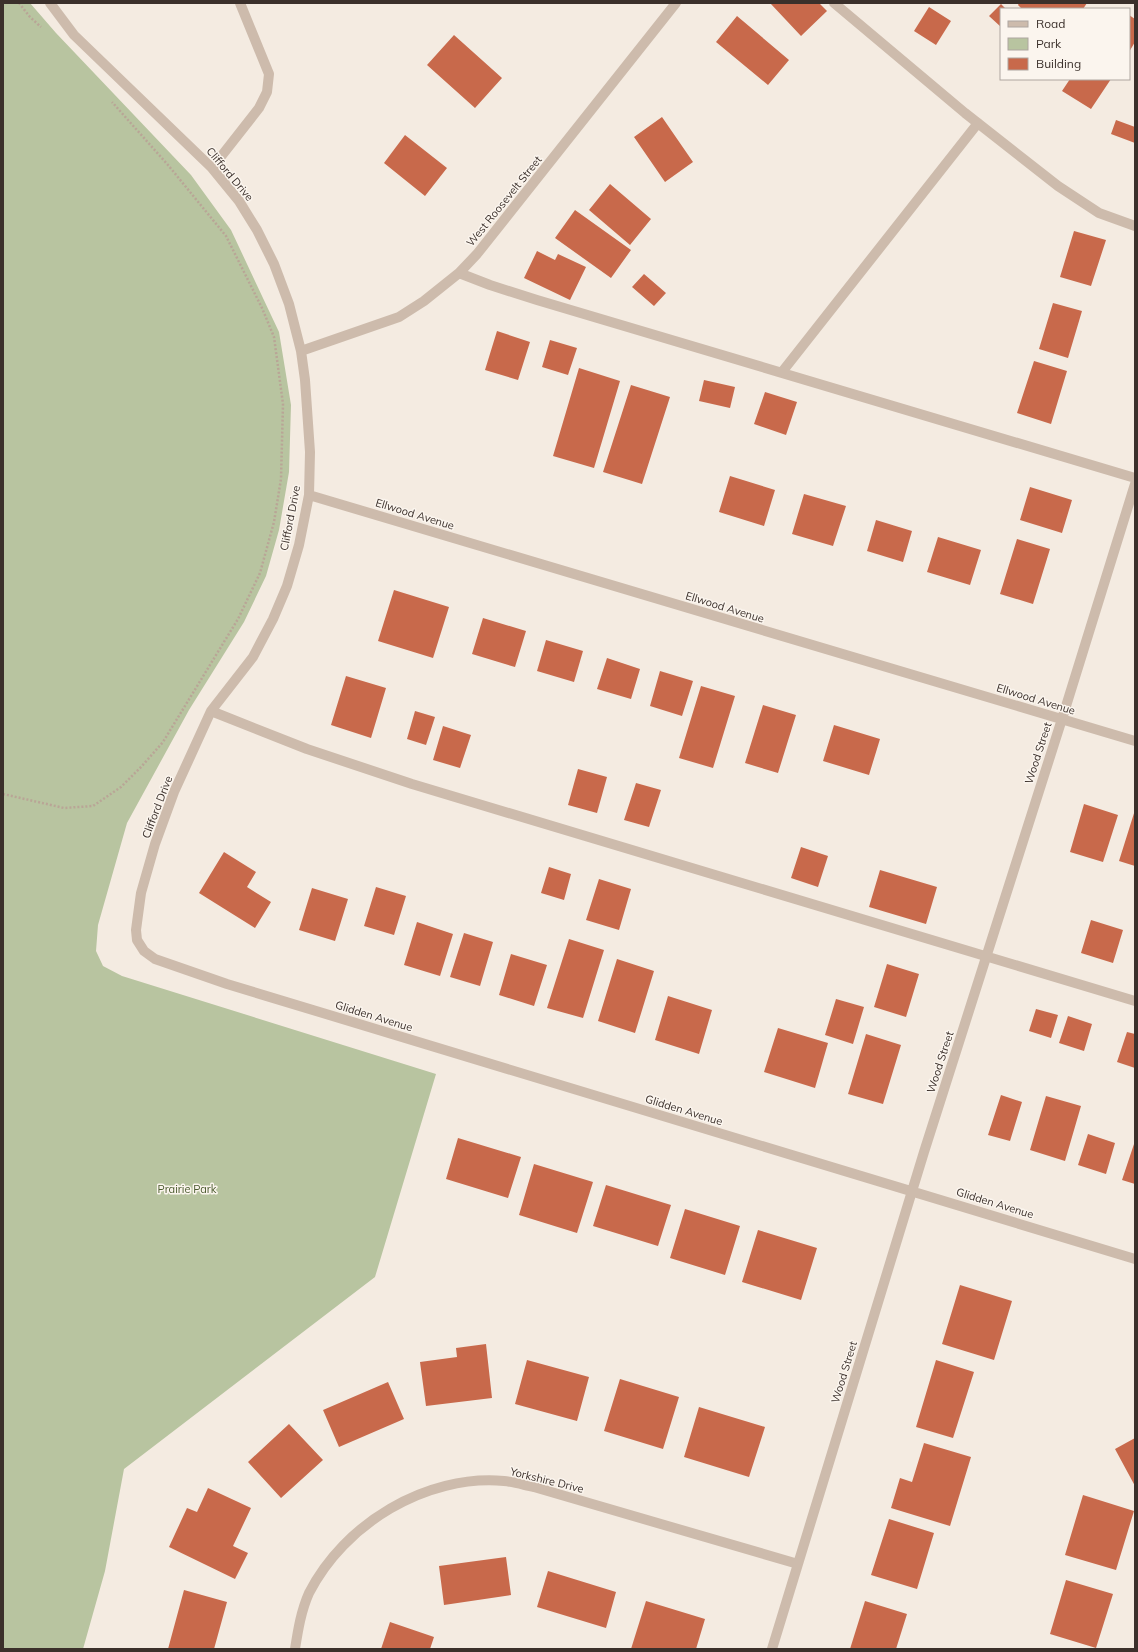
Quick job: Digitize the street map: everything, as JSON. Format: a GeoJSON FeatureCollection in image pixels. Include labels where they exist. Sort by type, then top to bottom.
{"type":"FeatureCollection","features":[{"type":"Feature","properties":{"kind":"street","name":"Clifford Drive"},"geometry":{"type":"LineString","coordinates":[[50,3],[74,35],[212,168],[239,201],[257,230],[270,258],[289,304],[301,351],[306,380],[310,448],[309,495],[299,545],[287,586],[273,619],[253,657],[211,711],[174,792],[155,844],[141,893],[136,930],[137,940],[144,951],[155,959],[227,984]]}},
{"type":"Feature","properties":{"kind":"street"},"geometry":{"type":"LineString","coordinates":[[212,168],[259,108],[267,92],[269,74],[240,3]]}},
{"type":"Feature","properties":{"kind":"street","name":"West Roosevelt Street"},"geometry":{"type":"LineString","coordinates":[[301,351],[399,317],[424,301],[459,273],[477,254],[676,3]]}},
{"type":"Feature","properties":{"kind":"street"},"geometry":{"type":"LineString","coordinates":[[834,3],[978,123],[1058,186],[1099,213],[1135,226]]}},
{"type":"Feature","properties":{"kind":"street"},"geometry":{"type":"LineString","coordinates":[[782,372],[978,123]]}},
{"type":"Feature","properties":{"kind":"street"},"geometry":{"type":"LineString","coordinates":[[459,273],[537,300],[1135,478]]}},
{"type":"Feature","properties":{"kind":"street","name":"Wood Street"},"geometry":{"type":"LineString","coordinates":[[772,1649],[912,1191],[1135,484]]}},
{"type":"Feature","properties":{"kind":"street","name":"Ellwood Avenue"},"geometry":{"type":"LineString","coordinates":[[309,495],[1135,741]]}},
{"type":"Feature","properties":{"kind":"street"},"geometry":{"type":"LineString","coordinates":[[211,711],[306,749],[412,784],[1135,1001]]}},
{"type":"Feature","properties":{"kind":"street","name":"Glidden Avenue"},"geometry":{"type":"LineString","coordinates":[[227,984],[1135,1259]]}},
{"type":"Feature","properties":{"kind":"street","name":"Yorkshire Drive"},"geometry":{"type":"LineString","coordinates":[[295,1649],[301,1616],[309,1595],[327,1564],[348,1540],[374,1519],[401,1503],[443,1486],[479,1481],[505,1481],[534,1487],[798,1564]]}},
{"type":"Feature","properties":{"kind":"path"},"geometry":{"type":"LineString","coordinates":[[19,3],[30,17],[46,32]]}},
{"type":"Feature","properties":{"kind":"path"},"geometry":{"type":"LineString","coordinates":[[3,794],[64,808],[93,806],[121,788],[163,742],[238,619],[260,573],[274,522],[281,479],[283,404],[274,337],[262,308],[226,236],[173,171],[111,101]]}},
{"type":"Feature","properties":{"kind":"green space","name":"Prairie Park"},"geometry":{"type":"Polygon","coordinates":[[[3,3],[30,3],[56,33],[191,175],[231,230],[279,332],[291,405],[289,472],[279,530],[266,576],[244,622],[189,710],[127,823],[98,925],[96,951],[103,966],[122,976],[436,1074],[375,1277],[124,1469],[105,1571],[83,1649],[3,1649],[3,3]]]}},
{"type":"Feature","properties":{"kind":"building"},"geometry":{"type":"Polygon","coordinates":[[[770,3],[819,3],[827,11],[801,36],[770,3]]]}},
{"type":"Feature","properties":{"kind":"building"},"geometry":{"type":"Polygon","coordinates":[[[1019,3],[1087,3],[1084,8],[1021,8],[1018,5],[1019,3]]]}},
{"type":"Feature","properties":{"kind":"building"},"geometry":{"type":"Polygon","coordinates":[[[1001,4],[1005,8],[1000,8],[1000,26],[989,16],[1001,4]]]}},
{"type":"Feature","properties":{"kind":"building"},"geometry":{"type":"Polygon","coordinates":[[[929,7],[951,21],[936,45],[914,31],[929,7]]]}},
{"type":"Feature","properties":{"kind":"building"},"geometry":{"type":"Polygon","coordinates":[[[737,16],[789,60],[768,85],[716,42],[737,16]]]}},
{"type":"Feature","properties":{"kind":"building"},"geometry":{"type":"Polygon","coordinates":[[[1130,16],[1135,19],[1135,42],[1130,50],[1130,16]]]}},
{"type":"Feature","properties":{"kind":"building"},"geometry":{"type":"Polygon","coordinates":[[[454,35],[502,78],[475,108],[427,65],[454,35]]]}},
{"type":"Feature","properties":{"kind":"building"},"geometry":{"type":"Polygon","coordinates":[[[1069,80],[1110,80],[1091,109],[1062,91],[1069,80]]]}},
{"type":"Feature","properties":{"kind":"building"},"geometry":{"type":"Polygon","coordinates":[[[662,117],[693,162],[665,182],[634,137],[662,117]]]}},
{"type":"Feature","properties":{"kind":"building"},"geometry":{"type":"Polygon","coordinates":[[[1116,120],[1135,127],[1135,143],[1111,134],[1116,120]]]}},
{"type":"Feature","properties":{"kind":"building"},"geometry":{"type":"Polygon","coordinates":[[[405,135],[447,168],[425,196],[384,163],[405,135]]]}},
{"type":"Feature","properties":{"kind":"building"},"geometry":{"type":"Polygon","coordinates":[[[610,184],[651,219],[630,245],[589,210],[610,184]]]}},
{"type":"Feature","properties":{"kind":"building"},"geometry":{"type":"Polygon","coordinates":[[[575,210],[631,250],[611,278],[555,238],[575,210]]]}},
{"type":"Feature","properties":{"kind":"building"},"geometry":{"type":"Polygon","coordinates":[[[1074,231],[1106,240],[1091,286],[1060,277],[1074,231]]]}},
{"type":"Feature","properties":{"kind":"building"},"geometry":{"type":"Polygon","coordinates":[[[537,251],[555,260],[558,254],[586,267],[570,300],[524,278],[537,251]]]}},
{"type":"Feature","properties":{"kind":"building"},"geometry":{"type":"Polygon","coordinates":[[[644,274],[666,293],[654,306],[632,287],[644,274]]]}},
{"type":"Feature","properties":{"kind":"building"},"geometry":{"type":"Polygon","coordinates":[[[1053,303],[1082,311],[1068,358],[1039,349],[1053,303]]]}},
{"type":"Feature","properties":{"kind":"building"},"geometry":{"type":"Polygon","coordinates":[[[497,331],[530,342],[518,380],[485,370],[497,331]]]}},
{"type":"Feature","properties":{"kind":"building"},"geometry":{"type":"Polygon","coordinates":[[[550,340],[577,348],[568,375],[542,367],[550,340]]]}},
{"type":"Feature","properties":{"kind":"building"},"geometry":{"type":"Polygon","coordinates":[[[1034,361],[1067,371],[1051,424],[1017,413],[1034,361]]]}},
{"type":"Feature","properties":{"kind":"building"},"geometry":{"type":"Polygon","coordinates":[[[579,368],[620,381],[594,468],[553,456],[579,368]]]}},
{"type":"Feature","properties":{"kind":"building"},"geometry":{"type":"Polygon","coordinates":[[[704,380],[735,387],[730,408],[699,401],[704,380]]]}},
{"type":"Feature","properties":{"kind":"building"},"geometry":{"type":"Polygon","coordinates":[[[631,385],[670,397],[642,484],[603,472],[631,385]]]}},
{"type":"Feature","properties":{"kind":"building"},"geometry":{"type":"Polygon","coordinates":[[[765,392],[797,402],[786,435],[754,424],[765,392]]]}},
{"type":"Feature","properties":{"kind":"building"},"geometry":{"type":"Polygon","coordinates":[[[730,476],[775,490],[764,526],[719,512],[730,476]]]}},
{"type":"Feature","properties":{"kind":"building"},"geometry":{"type":"Polygon","coordinates":[[[1030,487],[1072,500],[1062,533],[1020,520],[1030,487]]]}},
{"type":"Feature","properties":{"kind":"building"},"geometry":{"type":"Polygon","coordinates":[[[804,494],[846,506],[833,546],[792,534],[804,494]]]}},
{"type":"Feature","properties":{"kind":"building"},"geometry":{"type":"Polygon","coordinates":[[[876,520],[912,531],[903,562],[867,551],[876,520]]]}},
{"type":"Feature","properties":{"kind":"building"},"geometry":{"type":"Polygon","coordinates":[[[938,537],[981,550],[970,585],[927,572],[938,537]]]}},
{"type":"Feature","properties":{"kind":"building"},"geometry":{"type":"Polygon","coordinates":[[[1017,539],[1050,549],[1033,604],[1000,594],[1017,539]]]}},
{"type":"Feature","properties":{"kind":"building"},"geometry":{"type":"Polygon","coordinates":[[[394,590],[449,607],[433,658],[378,641],[394,590]]]}},
{"type":"Feature","properties":{"kind":"building"},"geometry":{"type":"Polygon","coordinates":[[[483,618],[526,631],[515,667],[472,654],[483,618]]]}},
{"type":"Feature","properties":{"kind":"building"},"geometry":{"type":"Polygon","coordinates":[[[546,640],[583,651],[574,682],[537,671],[546,640]]]}},
{"type":"Feature","properties":{"kind":"building"},"geometry":{"type":"Polygon","coordinates":[[[607,658],[640,669],[631,699],[597,689],[607,658]]]}},
{"type":"Feature","properties":{"kind":"building"},"geometry":{"type":"Polygon","coordinates":[[[660,671],[693,681],[682,716],[650,706],[660,671]]]}},
{"type":"Feature","properties":{"kind":"building"},"geometry":{"type":"Polygon","coordinates":[[[346,676],[386,688],[371,738],[331,725],[346,676]]]}},
{"type":"Feature","properties":{"kind":"building"},"geometry":{"type":"Polygon","coordinates":[[[701,686],[735,696],[713,768],[679,758],[701,686]]]}},
{"type":"Feature","properties":{"kind":"building"},"geometry":{"type":"Polygon","coordinates":[[[763,705],[796,715],[778,773],[745,763],[763,705]]]}},
{"type":"Feature","properties":{"kind":"building"},"geometry":{"type":"Polygon","coordinates":[[[415,711],[435,717],[426,745],[407,739],[415,711]]]}},
{"type":"Feature","properties":{"kind":"building"},"geometry":{"type":"Polygon","coordinates":[[[834,725],[880,739],[869,775],[823,761],[834,725]]]}},
{"type":"Feature","properties":{"kind":"building"},"geometry":{"type":"Polygon","coordinates":[[[443,726],[471,735],[460,768],[433,760],[443,726]]]}},
{"type":"Feature","properties":{"kind":"building"},"geometry":{"type":"Polygon","coordinates":[[[578,769],[607,777],[597,813],[568,805],[578,769]]]}},
{"type":"Feature","properties":{"kind":"building"},"geometry":{"type":"Polygon","coordinates":[[[636,783],[661,790],[649,827],[624,820],[636,783]]]}},
{"type":"Feature","properties":{"kind":"building"},"geometry":{"type":"Polygon","coordinates":[[[1084,804],[1118,815],[1103,862],[1070,852],[1084,804]]]}},
{"type":"Feature","properties":{"kind":"building"},"geometry":{"type":"Polygon","coordinates":[[[1135,810],[1135,866],[1119,861],[1135,810]]]}},
{"type":"Feature","properties":{"kind":"building"},"geometry":{"type":"Polygon","coordinates":[[[801,847],[828,856],[818,887],[791,878],[801,847]]]}},
{"type":"Feature","properties":{"kind":"building"},"geometry":{"type":"Polygon","coordinates":[[[224,852],[256,872],[247,887],[271,902],[255,928],[199,893],[224,852]]]}},
{"type":"Feature","properties":{"kind":"building"},"geometry":{"type":"Polygon","coordinates":[[[549,867],[571,874],[564,900],[541,893],[549,867]]]}},
{"type":"Feature","properties":{"kind":"building"},"geometry":{"type":"Polygon","coordinates":[[[880,870],[937,887],[926,924],[869,907],[880,870]]]}},
{"type":"Feature","properties":{"kind":"building"},"geometry":{"type":"Polygon","coordinates":[[[599,879],[631,889],[619,930],[586,920],[599,879]]]}},
{"type":"Feature","properties":{"kind":"building"},"geometry":{"type":"Polygon","coordinates":[[[376,887],[406,896],[394,935],[364,926],[376,887]]]}},
{"type":"Feature","properties":{"kind":"building"},"geometry":{"type":"Polygon","coordinates":[[[312,888],[348,899],[335,941],[299,930],[312,888]]]}},
{"type":"Feature","properties":{"kind":"building"},"geometry":{"type":"Polygon","coordinates":[[[1091,920],[1123,930],[1113,963],[1081,953],[1091,920]]]}},
{"type":"Feature","properties":{"kind":"building"},"geometry":{"type":"Polygon","coordinates":[[[417,922],[453,934],[440,976],[404,965],[417,922]]]}},
{"type":"Feature","properties":{"kind":"building"},"geometry":{"type":"Polygon","coordinates":[[[464,933],[493,942],[480,986],[450,977],[464,933]]]}},
{"type":"Feature","properties":{"kind":"building"},"geometry":{"type":"Polygon","coordinates":[[[569,939],[604,950],[583,1018],[547,1008],[569,939]]]}},
{"type":"Feature","properties":{"kind":"building"},"geometry":{"type":"Polygon","coordinates":[[[511,954],[547,965],[534,1006],[499,995],[511,954]]]}},
{"type":"Feature","properties":{"kind":"building"},"geometry":{"type":"Polygon","coordinates":[[[617,959],[654,971],[635,1033],[598,1021],[617,959]]]}},
{"type":"Feature","properties":{"kind":"building"},"geometry":{"type":"Polygon","coordinates":[[[887,964],[919,974],[906,1017],[874,1007],[887,964]]]}},
{"type":"Feature","properties":{"kind":"building"},"geometry":{"type":"Polygon","coordinates":[[[668,996],[712,1010],[699,1054],[655,1040],[668,996]]]}},
{"type":"Feature","properties":{"kind":"building"},"geometry":{"type":"Polygon","coordinates":[[[836,999],[864,1007],[853,1044],[825,1035],[836,999]]]}},
{"type":"Feature","properties":{"kind":"building"},"geometry":{"type":"Polygon","coordinates":[[[1036,1009],[1058,1015],[1051,1038],[1029,1031],[1036,1009]]]}},
{"type":"Feature","properties":{"kind":"building"},"geometry":{"type":"Polygon","coordinates":[[[1068,1016],[1092,1024],[1084,1051],[1059,1043],[1068,1016]]]}},
{"type":"Feature","properties":{"kind":"building"},"geometry":{"type":"Polygon","coordinates":[[[778,1028],[828,1043],[815,1088],[764,1072],[778,1028]]]}},
{"type":"Feature","properties":{"kind":"building"},"geometry":{"type":"Polygon","coordinates":[[[1127,1032],[1135,1034],[1135,1068],[1117,1062],[1127,1032]]]}},
{"type":"Feature","properties":{"kind":"building"},"geometry":{"type":"Polygon","coordinates":[[[866,1034],[901,1045],[883,1104],[848,1094],[866,1034]]]}},
{"type":"Feature","properties":{"kind":"building"},"geometry":{"type":"Polygon","coordinates":[[[1001,1095],[1022,1102],[1010,1141],[988,1135],[1001,1095]]]}},
{"type":"Feature","properties":{"kind":"building"},"geometry":{"type":"Polygon","coordinates":[[[1046,1096],[1081,1106],[1065,1161],[1030,1150],[1046,1096]]]}},
{"type":"Feature","properties":{"kind":"building"},"geometry":{"type":"Polygon","coordinates":[[[1088,1134],[1115,1143],[1106,1174],[1078,1165],[1088,1134]]]}},
{"type":"Feature","properties":{"kind":"building"},"geometry":{"type":"Polygon","coordinates":[[[458,1138],[521,1157],[508,1198],[446,1179],[458,1138]]]}},
{"type":"Feature","properties":{"kind":"building"},"geometry":{"type":"Polygon","coordinates":[[[1135,1141],[1135,1184],[1122,1180],[1135,1141]]]}},
{"type":"Feature","properties":{"kind":"building"},"geometry":{"type":"Polygon","coordinates":[[[534,1164],[593,1182],[577,1233],[519,1215],[534,1164]]]}},
{"type":"Feature","properties":{"kind":"building"},"geometry":{"type":"Polygon","coordinates":[[[606,1185],[671,1205],[658,1246],[593,1226],[606,1185]]]}},
{"type":"Feature","properties":{"kind":"building"},"geometry":{"type":"Polygon","coordinates":[[[685,1209],[740,1226],[725,1275],[670,1258],[685,1209]]]}},
{"type":"Feature","properties":{"kind":"building"},"geometry":{"type":"Polygon","coordinates":[[[758,1230],[817,1248],[801,1300],[742,1282],[758,1230]]]}},
{"type":"Feature","properties":{"kind":"building"},"geometry":{"type":"Polygon","coordinates":[[[960,1285],[1012,1301],[994,1360],[942,1344],[960,1285]]]}},
{"type":"Feature","properties":{"kind":"building"},"geometry":{"type":"Polygon","coordinates":[[[486,1344],[492,1398],[426,1406],[420,1362],[457,1357],[456,1348],[486,1344]]]}},
{"type":"Feature","properties":{"kind":"building"},"geometry":{"type":"Polygon","coordinates":[[[527,1360],[589,1377],[577,1421],[515,1404],[527,1360]]]}},
{"type":"Feature","properties":{"kind":"building"},"geometry":{"type":"Polygon","coordinates":[[[936,1360],[974,1372],[953,1438],[916,1427],[936,1360]]]}},
{"type":"Feature","properties":{"kind":"building"},"geometry":{"type":"Polygon","coordinates":[[[620,1379],[679,1397],[663,1449],[604,1431],[620,1379]]]}},
{"type":"Feature","properties":{"kind":"building"},"geometry":{"type":"Polygon","coordinates":[[[388,1382],[404,1419],[339,1447],[323,1410],[388,1382]]]}},
{"type":"Feature","properties":{"kind":"building"},"geometry":{"type":"Polygon","coordinates":[[[699,1407],[765,1427],[749,1477],[684,1457],[699,1407]]]}},
{"type":"Feature","properties":{"kind":"building"},"geometry":{"type":"Polygon","coordinates":[[[289,1424],[323,1460],[281,1498],[248,1462],[289,1424]]]}},
{"type":"Feature","properties":{"kind":"building"},"geometry":{"type":"Polygon","coordinates":[[[1135,1438],[1135,1486],[1115,1449],[1135,1438]]]}},
{"type":"Feature","properties":{"kind":"building"},"geometry":{"type":"Polygon","coordinates":[[[924,1443],[971,1457],[950,1526],[891,1508],[900,1478],[912,1482],[924,1443]]]}},
{"type":"Feature","properties":{"kind":"building"},"geometry":{"type":"Polygon","coordinates":[[[208,1488],[251,1508],[233,1546],[248,1553],[235,1579],[169,1547],[187,1508],[197,1512],[208,1488]]]}},
{"type":"Feature","properties":{"kind":"building"},"geometry":{"type":"Polygon","coordinates":[[[1083,1495],[1134,1511],[1116,1570],[1065,1555],[1083,1495]]]}},
{"type":"Feature","properties":{"kind":"building"},"geometry":{"type":"Polygon","coordinates":[[[889,1519],[934,1533],[917,1589],[871,1575],[889,1519]]]}},
{"type":"Feature","properties":{"kind":"building"},"geometry":{"type":"Polygon","coordinates":[[[506,1557],[511,1595],[444,1605],[439,1566],[506,1557]]]}},
{"type":"Feature","properties":{"kind":"building"},"geometry":{"type":"Polygon","coordinates":[[[548,1571],[616,1592],[606,1628],[537,1607],[548,1571]]]}},
{"type":"Feature","properties":{"kind":"building"},"geometry":{"type":"Polygon","coordinates":[[[1066,1580],[1113,1594],[1096,1648],[1050,1634],[1066,1580]]]}},
{"type":"Feature","properties":{"kind":"building"},"geometry":{"type":"Polygon","coordinates":[[[184,1590],[227,1602],[214,1649],[168,1649],[184,1590]]]}},
{"type":"Feature","properties":{"kind":"building"},"geometry":{"type":"Polygon","coordinates":[[[646,1601],[705,1619],[696,1649],[631,1649],[646,1601]]]}},
{"type":"Feature","properties":{"kind":"building"},"geometry":{"type":"Polygon","coordinates":[[[865,1601],[907,1614],[896,1649],[850,1649],[865,1601]]]}},
{"type":"Feature","properties":{"kind":"building"},"geometry":{"type":"Polygon","coordinates":[[[390,1622],[434,1637],[430,1649],[381,1649],[390,1622]]]}}]}
